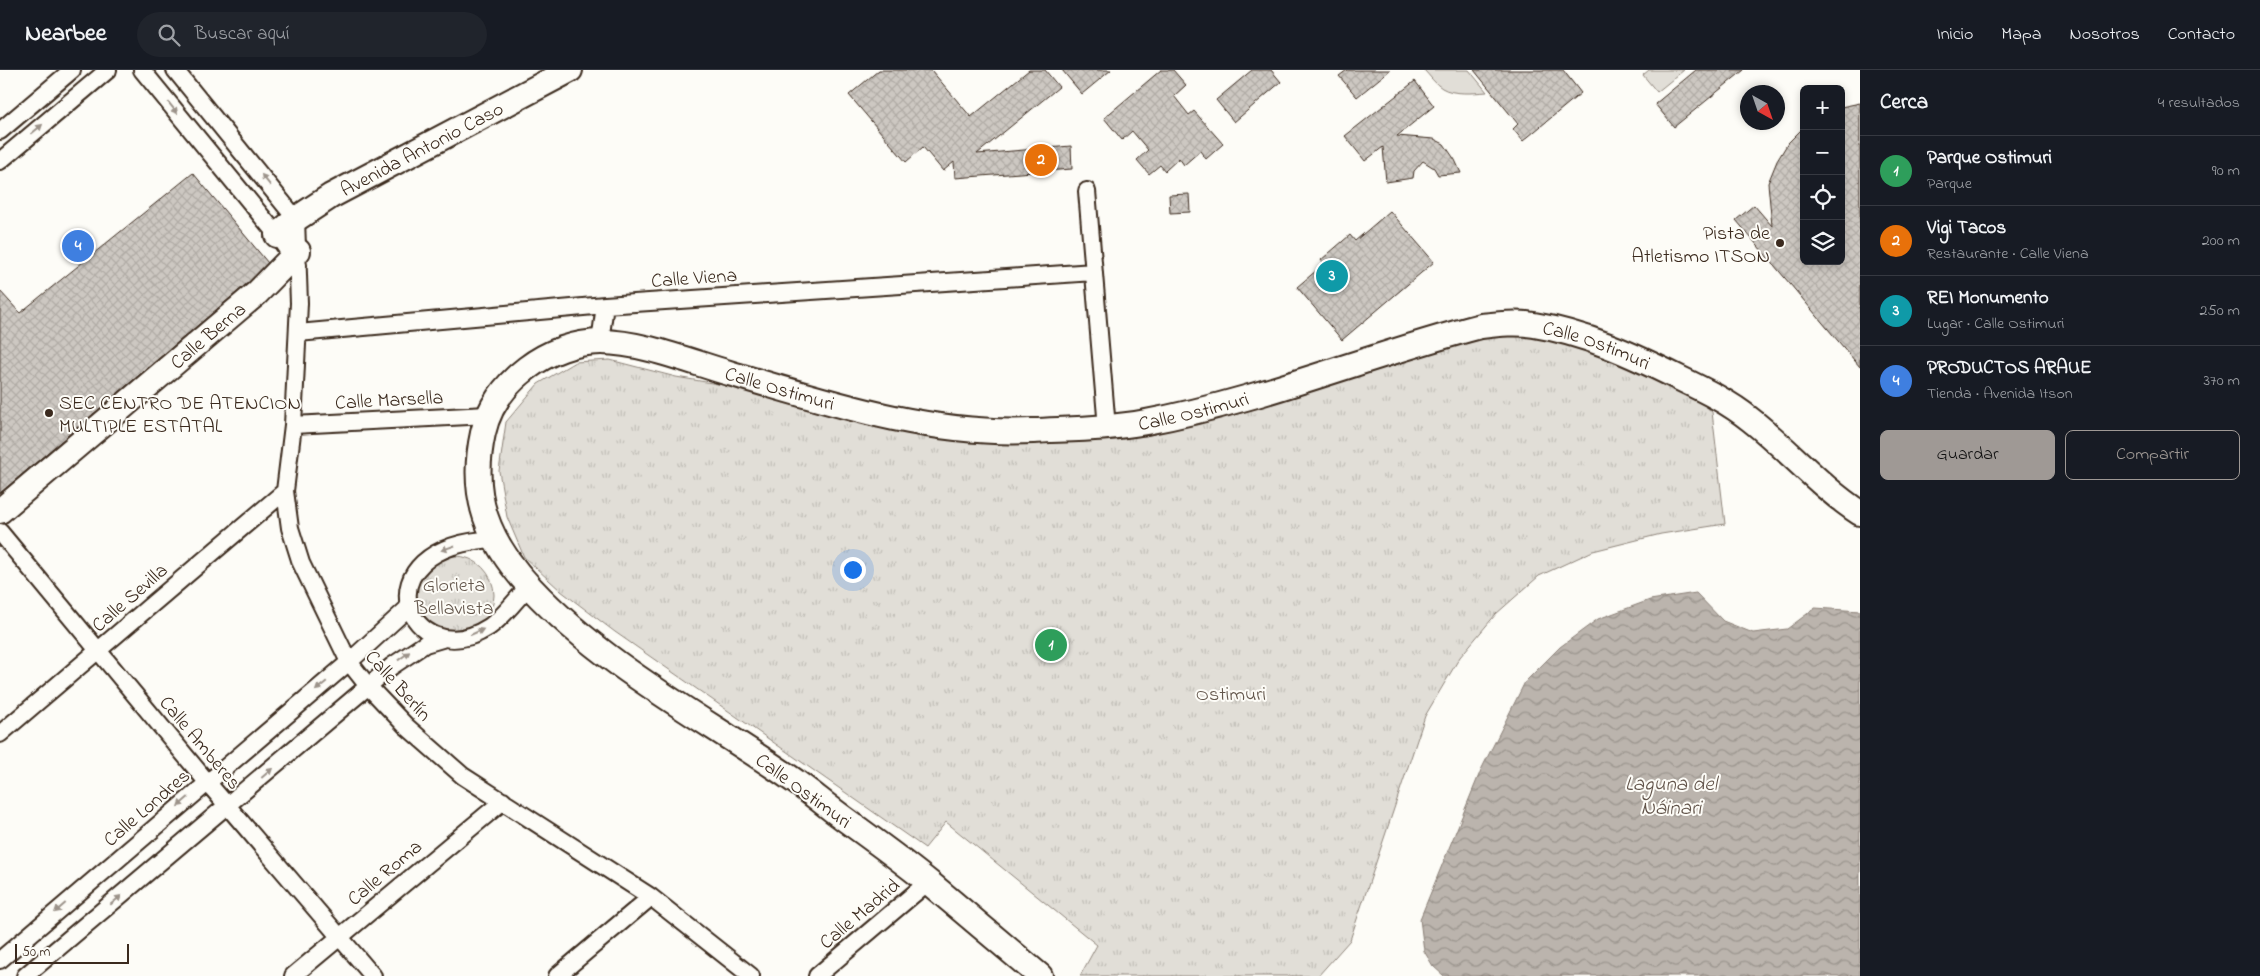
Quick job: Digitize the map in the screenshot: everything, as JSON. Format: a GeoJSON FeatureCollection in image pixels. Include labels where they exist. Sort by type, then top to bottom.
{"type":"FeatureCollection","features":[{"type":"Feature","properties":{"kind":"street"},"geometry":{"type":"LineString","coordinates":[[0,131],[72,70]]}},
{"type":"Feature","properties":{"kind":"street"},"geometry":{"type":"LineString","coordinates":[[0,161],[108,70]]}},
{"type":"Feature","properties":{"kind":"street"},"geometry":{"type":"LineString","coordinates":[[142,70],[296,258]]}},
{"type":"Feature","properties":{"kind":"street"},"geometry":{"type":"LineString","coordinates":[[175,70],[296,219]]}},
{"type":"Feature","properties":{"kind":"street","name":"Avenida Antonio Caso"},"geometry":{"type":"LineString","coordinates":[[277,235],[296,219],[331,196],[564,71]]}},
{"type":"Feature","properties":{"kind":"street"},"geometry":{"type":"LineString","coordinates":[[1086,191],[1107,428]]}},
{"type":"Feature","properties":{"kind":"street","name":"Calle Berlín"},"geometry":{"type":"LineString","coordinates":[[296,219],[299,303],[298,333],[292,425],[285,491],[290,528],[301,563],[349,662],[368,686],[437,756],[463,776],[651,897],[751,976]]}},
{"type":"Feature","properties":{"kind":"street","name":"Calle Berna"},"geometry":{"type":"LineString","coordinates":[[0,511],[296,258]]}},
{"type":"Feature","properties":{"kind":"street","name":"Calle Viena"},"geometry":{"type":"LineString","coordinates":[[298,333],[606,305],[1094,272]]}},
{"type":"Feature","properties":{"kind":"street"},"geometry":{"type":"LineString","coordinates":[[600,342],[606,305]]}},
{"type":"Feature","properties":{"kind":"street","name":"Calle Ostimuri"},"geometry":{"type":"LineString","coordinates":[[1040,976],[928,882],[792,779],[602,651],[564,621],[529,586],[496,539],[479,498],[479,455],[488,415],[516,377],[532,364],[578,345],[600,342],[644,349],[817,399],[919,424],[991,431],[1026,432],[1107,428],[1142,423],[1210,408],[1481,326],[1508,323],[1533,324],[1572,333],[1606,345],[1652,364],[1732,406],[1860,513]]}},
{"type":"Feature","properties":{"kind":"street","name":"Calle Marsella"},"geometry":{"type":"LineString","coordinates":[[292,425],[488,415]]}},
{"type":"Feature","properties":{"kind":"street","name":"Calle Sevilla"},"geometry":{"type":"LineString","coordinates":[[0,734],[285,491]]}},
{"type":"Feature","properties":{"kind":"street","name":"Calle Amberes"},"geometry":{"type":"LineString","coordinates":[[0,532],[207,782],[373,976]]}},
{"type":"Feature","properties":{"kind":"street"},"geometry":{"type":"LineString","coordinates":[[442,639],[418,622],[409,607],[407,597],[411,579],[422,562],[430,556],[458,544],[496,539]]}},
{"type":"Feature","properties":{"kind":"street"},"geometry":{"type":"LineString","coordinates":[[25,976],[409,653],[425,644],[442,639],[456,640],[491,626],[529,586]]}},
{"type":"Feature","properties":{"kind":"street","name":"Calle Londres"},"geometry":{"type":"LineString","coordinates":[[0,960],[349,662],[394,623],[409,607]]}},
{"type":"Feature","properties":{"kind":"street","name":"Calle Roma"},"geometry":{"type":"LineString","coordinates":[[293,976],[503,801]]}},
{"type":"Feature","properties":{"kind":"street","name":"Calle Madrid"},"geometry":{"type":"LineString","coordinates":[[817,976],[928,882]]}},
{"type":"Feature","properties":{"kind":"street"},"geometry":{"type":"LineString","coordinates":[[557,976],[651,897]]}},
{"type":"Feature","properties":{"kind":"green space"},"geometry":{"type":"Polygon","coordinates":[[[1424,70],[1469,70],[1487,92],[1452,92],[1442,88],[1424,70]]]}},
{"type":"Feature","properties":{"kind":"green space"},"geometry":{"type":"Polygon","coordinates":[[[1649,70],[1684,70],[1657,92],[1643,75],[1649,70]]]}},
{"type":"Feature","properties":{"kind":"green space","name":"Ostimuri"},"geometry":{"type":"Polygon","coordinates":[[[1533,333],[1603,354],[1653,374],[1676,386],[1712,412],[1725,524],[1661,534],[1593,551],[1539,576],[1496,614],[1460,657],[1425,716],[1350,940],[1318,976],[1080,976],[1097,945],[946,822],[925,848],[615,632],[561,591],[524,557],[507,517],[499,471],[506,422],[538,384],[575,362],[610,360],[676,377],[1059,441],[1146,436],[1224,415],[1449,345],[1497,335],[1533,333]]]}},
{"type":"Feature","properties":{"kind":"green space","name":"Glorieta Bellavista"},"geometry":{"type":"Polygon","coordinates":[[[455,556],[470,559],[487,573],[491,580],[494,595],[491,610],[477,627],[470,631],[455,634],[440,631],[423,617],[419,610],[416,595],[419,580],[433,563],[440,559],[455,556]]]}},
{"type":"Feature","properties":{"kind":"water","name":"Laguna del Náinari"},"geometry":{"type":"Polygon","coordinates":[[[1696,593],[1723,621],[1753,633],[1787,629],[1815,608],[1860,611],[1860,976],[1444,976],[1433,966],[1424,951],[1420,919],[1481,770],[1525,682],[1560,647],[1598,619],[1650,600],[1696,593]]]}},
{"type":"Feature","properties":{"kind":"building"},"geometry":{"type":"Polygon","coordinates":[[[879,70],[931,70],[971,117],[1029,70],[1045,70],[1059,87],[977,154],[1071,146],[1072,169],[955,178],[954,162],[943,171],[923,147],[906,162],[849,95],[879,70]]]}},
{"type":"Feature","properties":{"kind":"building"},"geometry":{"type":"Polygon","coordinates":[[[1062,70],[1111,70],[1082,94],[1062,70]]]}},
{"type":"Feature","properties":{"kind":"building"},"geometry":{"type":"Polygon","coordinates":[[[1161,70],[1173,70],[1186,85],[1174,96],[1189,115],[1194,111],[1223,144],[1206,159],[1200,151],[1184,165],[1179,158],[1165,171],[1160,165],[1149,174],[1137,160],[1148,150],[1132,131],[1122,140],[1104,118],[1161,70]]]}},
{"type":"Feature","properties":{"kind":"building"},"geometry":{"type":"Polygon","coordinates":[[[1252,70],[1271,70],[1281,82],[1234,122],[1216,100],[1252,70]]]}},
{"type":"Feature","properties":{"kind":"building"},"geometry":{"type":"Polygon","coordinates":[[[1347,70],[1390,70],[1357,97],[1339,76],[1347,70]]]}},
{"type":"Feature","properties":{"kind":"building"},"geometry":{"type":"Polygon","coordinates":[[[1474,70],[1563,70],[1581,93],[1523,141],[1513,129],[1518,124],[1474,70]]]}},
{"type":"Feature","properties":{"kind":"building"},"geometry":{"type":"Polygon","coordinates":[[[1696,70],[1744,70],[1674,127],[1655,104],[1696,70]]]}},
{"type":"Feature","properties":{"kind":"building"},"geometry":{"type":"Polygon","coordinates":[[[1415,81],[1434,106],[1397,136],[1434,139],[1444,144],[1461,173],[1438,175],[1434,168],[1423,161],[1414,171],[1413,178],[1386,182],[1383,147],[1365,161],[1345,136],[1415,81]]]}},
{"type":"Feature","properties":{"kind":"building","name":"Pista de Atletismo ITSON"},"geometry":{"type":"Polygon","coordinates":[[[1860,103],[1860,367],[1736,220],[1754,205],[1772,226],[1768,183],[1777,161],[1788,143],[1800,131],[1800,265],[1845,265],[1845,106],[1860,103]]]}},
{"type":"Feature","properties":{"kind":"building","name":"SEC CENTRO DE ATENCION MULTIPLE ESTATAL"},"geometry":{"type":"Polygon","coordinates":[[[193,173],[268,263],[248,283],[0,493],[0,291],[20,313],[193,173]]]}},
{"type":"Feature","properties":{"kind":"building"},"geometry":{"type":"Polygon","coordinates":[[[1189,194],[1190,212],[1170,213],[1169,195],[1189,194]]]}},
{"type":"Feature","properties":{"kind":"building"},"geometry":{"type":"Polygon","coordinates":[[[1390,211],[1434,262],[1342,340],[1297,287],[1324,264],[1321,260],[1350,235],[1355,241],[1390,211]]]}},
{"type":"Feature","properties":{"kind":"place","name":"Vigi Tacos"},"geometry":{"type":"Point","coordinates":[1041,160]}},
{"type":"Feature","properties":{"kind":"place","name":"Pista de Atletismo ITSON"},"geometry":{"type":"Point","coordinates":[1780,243]}},
{"type":"Feature","properties":{"kind":"place","name":"PRODUCTOS ARAUE"},"geometry":{"type":"Point","coordinates":[78,246]}},
{"type":"Feature","properties":{"kind":"place","name":"REI Monumento"},"geometry":{"type":"Point","coordinates":[1332,276]}},
{"type":"Feature","properties":{"kind":"place","name":"SEC CENTRO DE ATENCION MULTIPLE ESTATAL"},"geometry":{"type":"Point","coordinates":[49,413]}},
{"type":"Feature","properties":{"kind":"place","name":"Parque Ostimuri"},"geometry":{"type":"Point","coordinates":[1051,645]}}]}
